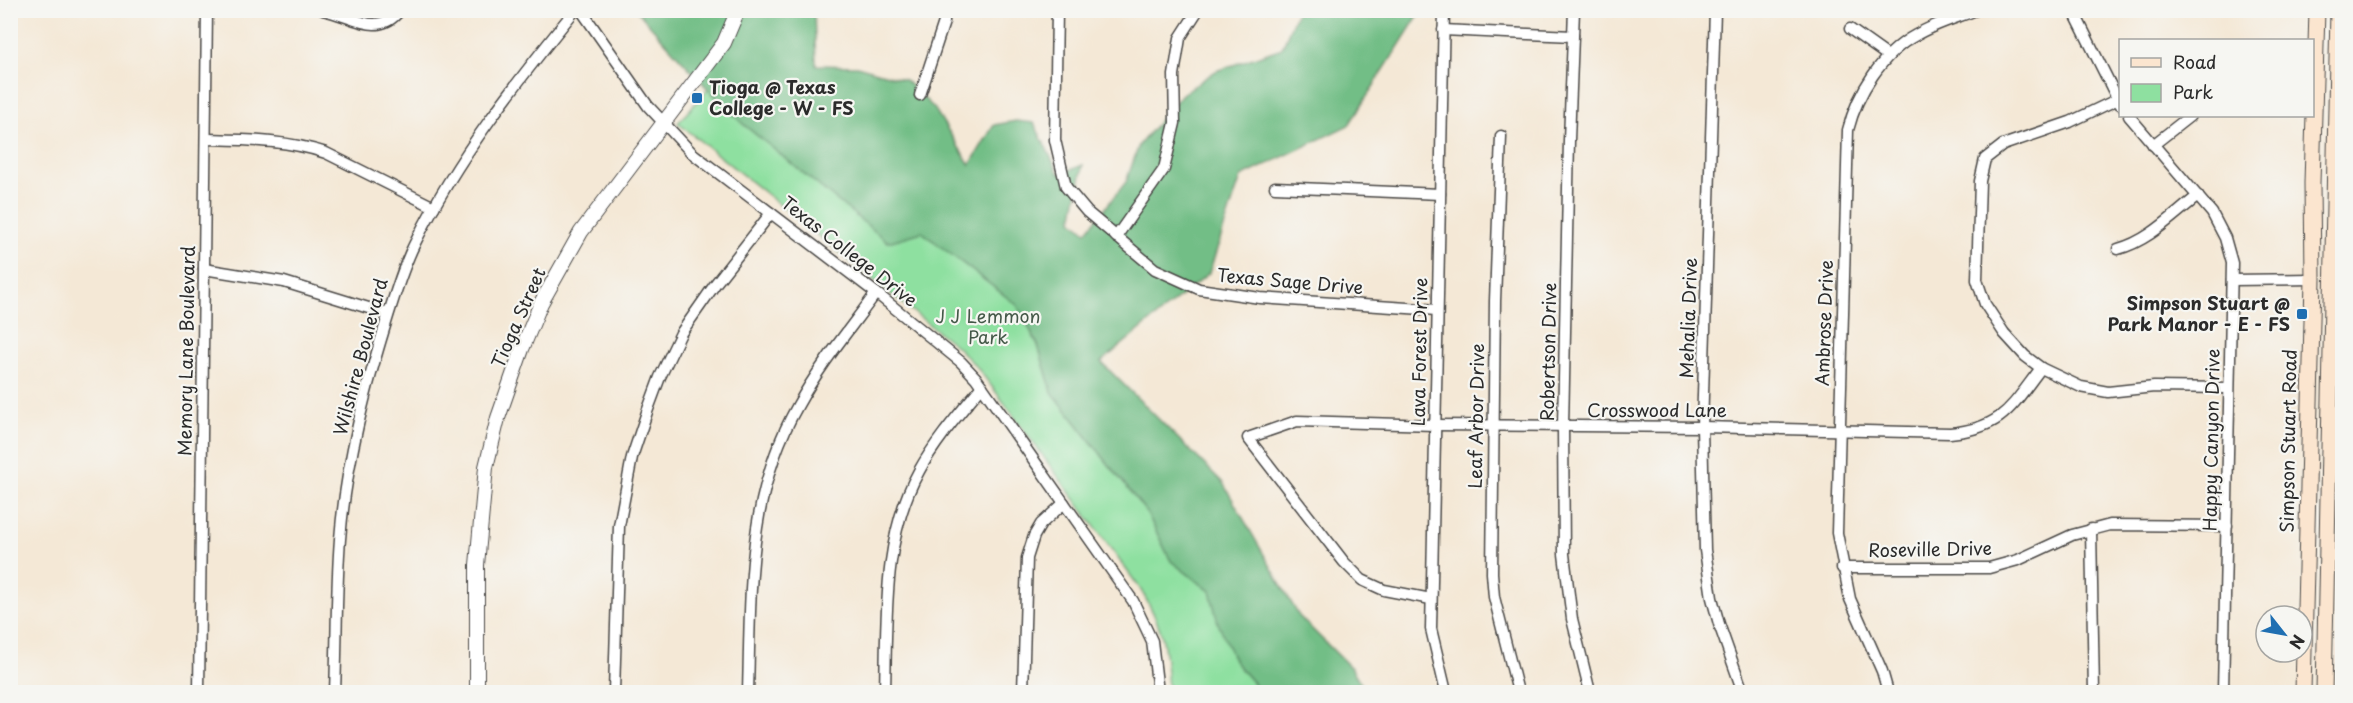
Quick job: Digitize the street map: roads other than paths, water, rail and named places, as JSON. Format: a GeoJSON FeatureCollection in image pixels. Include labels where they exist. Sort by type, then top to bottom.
{"type":"FeatureCollection","features":[{"type":"Feature","properties":{"kind":"main road","name":"Simpson Stuart Road"},"geometry":{"type":"LineString","coordinates":[[2314,114],[2317,10]]}},
{"type":"Feature","properties":{"kind":"main road"},"geometry":{"type":"LineString","coordinates":[[2303,687],[2325,687],[2338,10]]}},
{"type":"Feature","properties":{"kind":"main road","name":"Simpson Stuart Road"},"geometry":{"type":"LineString","coordinates":[[2303,687],[2313,279],[2314,117]]}},
{"type":"Feature","properties":{"kind":"main road"},"geometry":{"type":"LineString","coordinates":[[2313,279],[2334,280]]}},
{"type":"Feature","properties":{"kind":"street","name":"Memory Lane Boulevard"},"geometry":{"type":"LineString","coordinates":[[199,693],[207,10]]}},
{"type":"Feature","properties":{"kind":"street"},"geometry":{"type":"LineString","coordinates":[[323,10],[374,25],[389,22],[400,10]]}},
{"type":"Feature","properties":{"kind":"street","name":"Wilshire Boulevard"},"geometry":{"type":"LineString","coordinates":[[335,693],[340,541],[347,485],[366,394],[399,280],[434,207],[470,146],[518,80],[575,10]]}},
{"type":"Feature","properties":{"kind":"street","name":"Texas College Drive"},"geometry":{"type":"LineString","coordinates":[[581,10],[619,66],[664,124],[692,153],[876,293],[961,362],[982,386],[1133,601],[1147,627],[1155,656],[1158,693]]}},
{"type":"Feature","properties":{"kind":"street","name":"Tioga Street"},"geometry":{"type":"LineString","coordinates":[[477,693],[477,565],[480,518],[486,467],[506,393],[541,303],[566,257],[593,215],[724,43],[738,10]]}},
{"type":"Feature","properties":{"kind":"street"},"geometry":{"type":"LineString","coordinates":[[920,94],[944,22],[944,10]]}},
{"type":"Feature","properties":{"kind":"street","name":"Texas Sage Drive"},"geometry":{"type":"LineString","coordinates":[[1057,10],[1055,140],[1066,187],[1087,212],[1155,269],[1199,289],[1260,298],[1437,310]]}},
{"type":"Feature","properties":{"kind":"street"},"geometry":{"type":"LineString","coordinates":[[1116,237],[1164,169],[1175,123],[1174,75],[1180,38],[1197,10]]}},
{"type":"Feature","properties":{"kind":"street","name":"Lava Forest Drive"},"geometry":{"type":"LineString","coordinates":[[1444,10],[1431,629],[1446,693]]}},
{"type":"Feature","properties":{"kind":"street","name":"Robertson Drive"},"geometry":{"type":"LineString","coordinates":[[1574,10],[1563,427],[1565,573],[1572,620],[1590,693]]}},
{"type":"Feature","properties":{"kind":"street","name":"Mehalia Drive"},"geometry":{"type":"LineString","coordinates":[[1715,10],[1702,427],[1705,550],[1708,576],[1719,624],[1743,693]]}},
{"type":"Feature","properties":{"kind":"street","name":"Ambrose Drive"},"geometry":{"type":"LineString","coordinates":[[1888,693],[1879,664],[1850,599],[1842,568],[1836,521],[1839,485],[1848,130],[1865,88],[1888,56],[1915,35],[1976,10]]}},
{"type":"Feature","properties":{"kind":"street"},"geometry":{"type":"LineString","coordinates":[[2073,10],[2118,103],[2003,145],[1985,159],[1982,170],[1977,280],[1985,304],[2004,333],[2025,356],[2041,368],[2081,387],[2108,392],[2154,387],[2228,388]]}},
{"type":"Feature","properties":{"kind":"street"},"geometry":{"type":"LineString","coordinates":[[1850,29],[1888,56]]}},
{"type":"Feature","properties":{"kind":"street"},"geometry":{"type":"LineString","coordinates":[[1443,30],[1573,36]]}},
{"type":"Feature","properties":{"kind":"street","name":"Happy Canyon Drive"},"geometry":{"type":"LineString","coordinates":[[2130,117],[2212,213],[2225,238],[2232,263],[2223,693]]}},
{"type":"Feature","properties":{"kind":"street"},"geometry":{"type":"LineString","coordinates":[[2153,145],[2189,117]]}},
{"type":"Feature","properties":{"kind":"street","name":"Leaf Arbor Drive"},"geometry":{"type":"LineString","coordinates":[[1501,136],[1495,301],[1492,573],[1494,597],[1518,693]]}},
{"type":"Feature","properties":{"kind":"street"},"geometry":{"type":"LineString","coordinates":[[207,139],[268,141],[307,147],[326,153],[434,207]]}},
{"type":"Feature","properties":{"kind":"street"},"geometry":{"type":"LineString","coordinates":[[1275,187],[1440,194]]}},
{"type":"Feature","properties":{"kind":"street"},"geometry":{"type":"LineString","coordinates":[[2118,249],[2145,238],[2198,196]]}},
{"type":"Feature","properties":{"kind":"street"},"geometry":{"type":"LineString","coordinates":[[614,693],[619,526],[632,457],[660,377],[681,333],[716,283],[771,213]]}},
{"type":"Feature","properties":{"kind":"street"},"geometry":{"type":"LineString","coordinates":[[204,269],[284,282],[388,314]]}},
{"type":"Feature","properties":{"kind":"street"},"geometry":{"type":"LineString","coordinates":[[2232,280],[2313,279]]}},
{"type":"Feature","properties":{"kind":"street"},"geometry":{"type":"LineString","coordinates":[[748,693],[754,535],[768,474],[782,437],[808,388],[876,293]]}},
{"type":"Feature","properties":{"kind":"street","name":"Crosswood Lane"},"geometry":{"type":"LineString","coordinates":[[1431,599],[1384,590],[1362,580],[1344,562],[1248,438],[1297,421],[1563,427],[1702,427],[1919,434],[1976,430],[1997,421],[2041,368]]}},
{"type":"Feature","properties":{"kind":"street"},"geometry":{"type":"LineString","coordinates":[[885,693],[891,563],[901,512],[925,461],[982,386]]}},
{"type":"Feature","properties":{"kind":"street"},"geometry":{"type":"LineString","coordinates":[[1023,693],[1027,558],[1034,536],[1041,524],[1064,502]]}},
{"type":"Feature","properties":{"kind":"street","name":"Roseville Drive"},"geometry":{"type":"LineString","coordinates":[[1842,568],[1989,568],[2018,560],[2053,543],[2091,529],[2126,524],[2227,526]]}},
{"type":"Feature","properties":{"kind":"street"},"geometry":{"type":"LineString","coordinates":[[2091,529],[2094,693]]}},
{"type":"Feature","properties":{"kind":"place","name":"Tioga @ Texas College - W - FS"},"geometry":{"type":"Point","coordinates":[697,98]}},
{"type":"Feature","properties":{"kind":"place","name":"Simpson Stuart @ Park Manor - E - FS"},"geometry":{"type":"Point","coordinates":[2302,314]}},
{"type":"Feature","properties":{"kind":"park label","name":"J J Lemmon Park"},"geometry":{"type":"Point","coordinates":[988,327]}}]}
